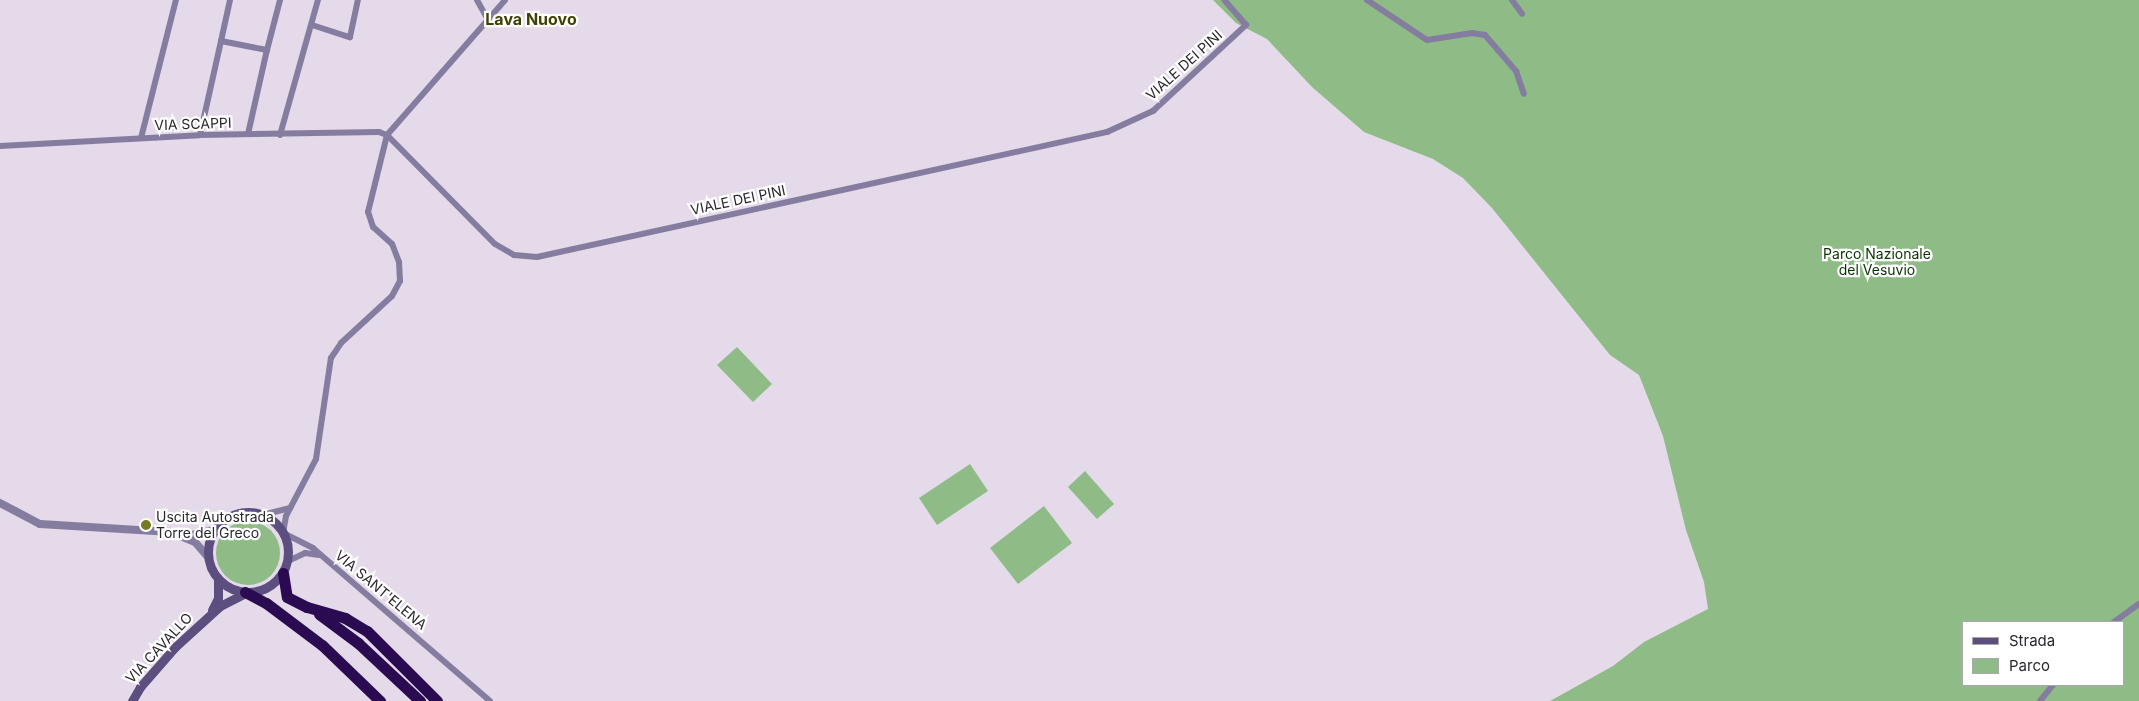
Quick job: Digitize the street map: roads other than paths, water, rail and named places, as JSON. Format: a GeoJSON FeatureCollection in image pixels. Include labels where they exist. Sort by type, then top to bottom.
{"type":"FeatureCollection","features":[{"type":"Feature","properties":{"kind":"highway"},"geometry":{"type":"LineString","coordinates":[[283,573],[287,597],[337,625],[420,701]]}},
{"type":"Feature","properties":{"kind":"highway"},"geometry":{"type":"LineString","coordinates":[[245,592],[266,603],[322,645],[380,701]]}},
{"type":"Feature","properties":{"kind":"highway"},"geometry":{"type":"LineString","coordinates":[[306,607],[345,618],[367,631],[437,701]]}},
{"type":"Feature","properties":{"kind":"main road"},"geometry":{"type":"LineString","coordinates":[[209,615],[218,598],[218,580],[208,556],[214,530],[235,514],[262,514],[283,533],[288,561],[283,573],[268,588],[245,592],[233,590],[218,580]]}},
{"type":"Feature","properties":{"kind":"main road","name":"VIA CAVALLO"},"geometry":{"type":"LineString","coordinates":[[131,699],[175,647],[209,615],[228,600],[245,592]]}},
{"type":"Feature","properties":{"kind":"street"},"geometry":{"type":"LineString","coordinates":[[141,138],[176,0]]}},
{"type":"Feature","properties":{"kind":"street"},"geometry":{"type":"LineString","coordinates":[[200,135],[230,0]]}},
{"type":"Feature","properties":{"kind":"street"},"geometry":{"type":"LineString","coordinates":[[248,134],[280,0]]}},
{"type":"Feature","properties":{"kind":"street"},"geometry":{"type":"LineString","coordinates":[[280,135],[318,0]]}},
{"type":"Feature","properties":{"kind":"street"},"geometry":{"type":"LineString","coordinates":[[312,25],[350,37],[358,0]]}},
{"type":"Feature","properties":{"kind":"street"},"geometry":{"type":"LineString","coordinates":[[477,0],[488,20]]}},
{"type":"Feature","properties":{"kind":"street"},"geometry":{"type":"LineString","coordinates":[[283,533],[290,508],[316,459],[331,358],[340,343],[392,296],[400,281],[399,262],[392,244],[374,227],[368,212],[387,136],[505,0]]}},
{"type":"Feature","properties":{"kind":"street","name":"VIALE DEI PINI"},"geometry":{"type":"LineString","coordinates":[[387,136],[495,244],[514,255],[536,257],[1107,132],[1153,111],[1246,25],[1224,0]]}},
{"type":"Feature","properties":{"kind":"street"},"geometry":{"type":"LineString","coordinates":[[1366,0],[1427,40],[1472,33],[1485,35],[1516,71],[1524,94]]}},
{"type":"Feature","properties":{"kind":"street"},"geometry":{"type":"LineString","coordinates":[[1512,0],[1522,14]]}},
{"type":"Feature","properties":{"kind":"street"},"geometry":{"type":"LineString","coordinates":[[221,40],[268,50]]}},
{"type":"Feature","properties":{"kind":"street","name":"VIA SCAPPI"},"geometry":{"type":"LineString","coordinates":[[0,146],[200,135],[280,135],[372,130],[387,136]]}},
{"type":"Feature","properties":{"kind":"street"},"geometry":{"type":"LineString","coordinates":[[0,503],[40,524],[150,528],[186,536],[203,535],[214,530]]}},
{"type":"Feature","properties":{"kind":"street"},"geometry":{"type":"LineString","coordinates":[[262,514],[290,508]]}},
{"type":"Feature","properties":{"kind":"street","name":"VIA SANT'ELENA"},"geometry":{"type":"LineString","coordinates":[[283,533],[304,542],[490,701]]}},
{"type":"Feature","properties":{"kind":"street"},"geometry":{"type":"LineString","coordinates":[[186,536],[208,556]]}},
{"type":"Feature","properties":{"kind":"street","name":"VIA SANT'ELENA"},"geometry":{"type":"LineString","coordinates":[[288,561],[305,553],[320,555]]}},
{"type":"Feature","properties":{"kind":"street"},"geometry":{"type":"LineString","coordinates":[[2115,621],[2139,604]]}},
{"type":"Feature","properties":{"kind":"street"},"geometry":{"type":"LineString","coordinates":[[2040,701],[2052,686]]}},
{"type":"Feature","properties":{"kind":"place","name":"Uscita Autostrada Torre del Greco"},"geometry":{"type":"Point","coordinates":[146,525]}},
{"type":"Feature","properties":{"kind":"district","name":"Lava Nuovo"},"geometry":{"type":"Point","coordinates":[531,19]}},
{"type":"Feature","properties":{"kind":"park label","name":"Parco Nazionale del Vesuvio"},"geometry":{"type":"Point","coordinates":[1877,262]}}]}
